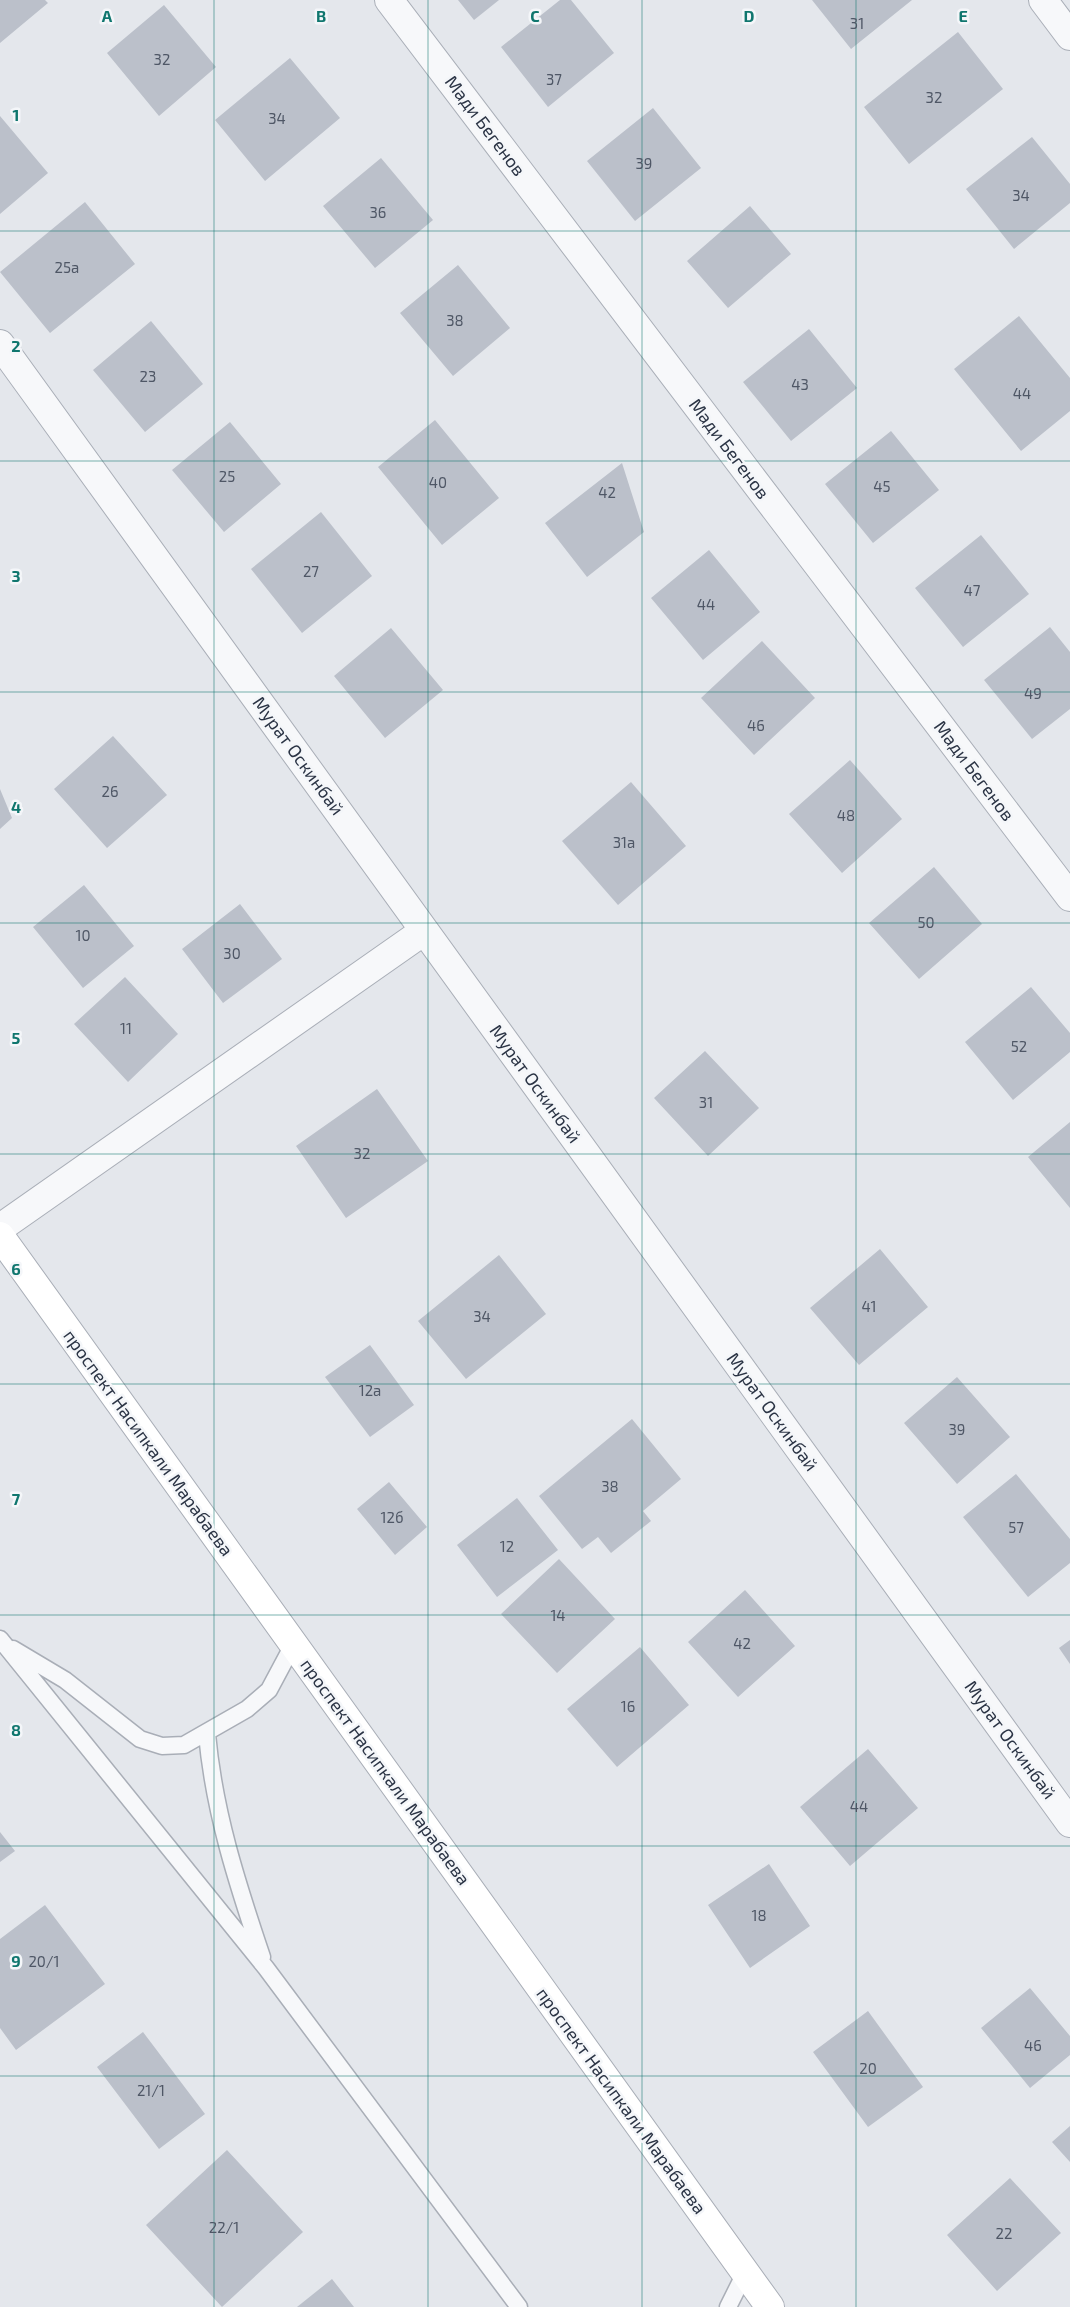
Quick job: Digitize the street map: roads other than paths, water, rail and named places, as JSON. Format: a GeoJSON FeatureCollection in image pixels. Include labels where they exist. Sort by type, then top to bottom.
{"type":"FeatureCollection","features":[{"type":"Feature","properties":{"kind":"main road","name":"проспект Насипкали Марабаева"},"geometry":{"type":"LineString","coordinates":[[0,1236],[770,2307]]}},
{"type":"Feature","properties":{"kind":"street","name":"Мади Бегенов"},"geometry":{"type":"LineString","coordinates":[[389,0],[1070,897]]}},
{"type":"Feature","properties":{"kind":"street"},"geometry":{"type":"LineString","coordinates":[[1043,0],[1070,36]]}},
{"type":"Feature","properties":{"kind":"street","name":"Мурат Оскинбай"},"geometry":{"type":"LineString","coordinates":[[0,344],[1070,1823]]}},
{"type":"Feature","properties":{"kind":"street"},"geometry":{"type":"LineString","coordinates":[[0,1228],[424,930]]}},
{"type":"Feature","properties":{"kind":"lane"},"geometry":{"type":"LineString","coordinates":[[1,1641],[65,1680],[140,1739],[162,1746],[184,1745],[207,1734],[247,1709],[269,1690],[293,1645]]}},
{"type":"Feature","properties":{"kind":"lane"},"geometry":{"type":"LineString","coordinates":[[1,1641],[266,1968],[518,2307]]}},
{"type":"Feature","properties":{"kind":"lane"},"geometry":{"type":"LineString","coordinates":[[207,1734],[211,1777],[220,1821],[237,1885],[266,1968]]}},
{"type":"Feature","properties":{"kind":"lane"},"geometry":{"type":"LineString","coordinates":[[728,2307],[745,2273]]}}]}
